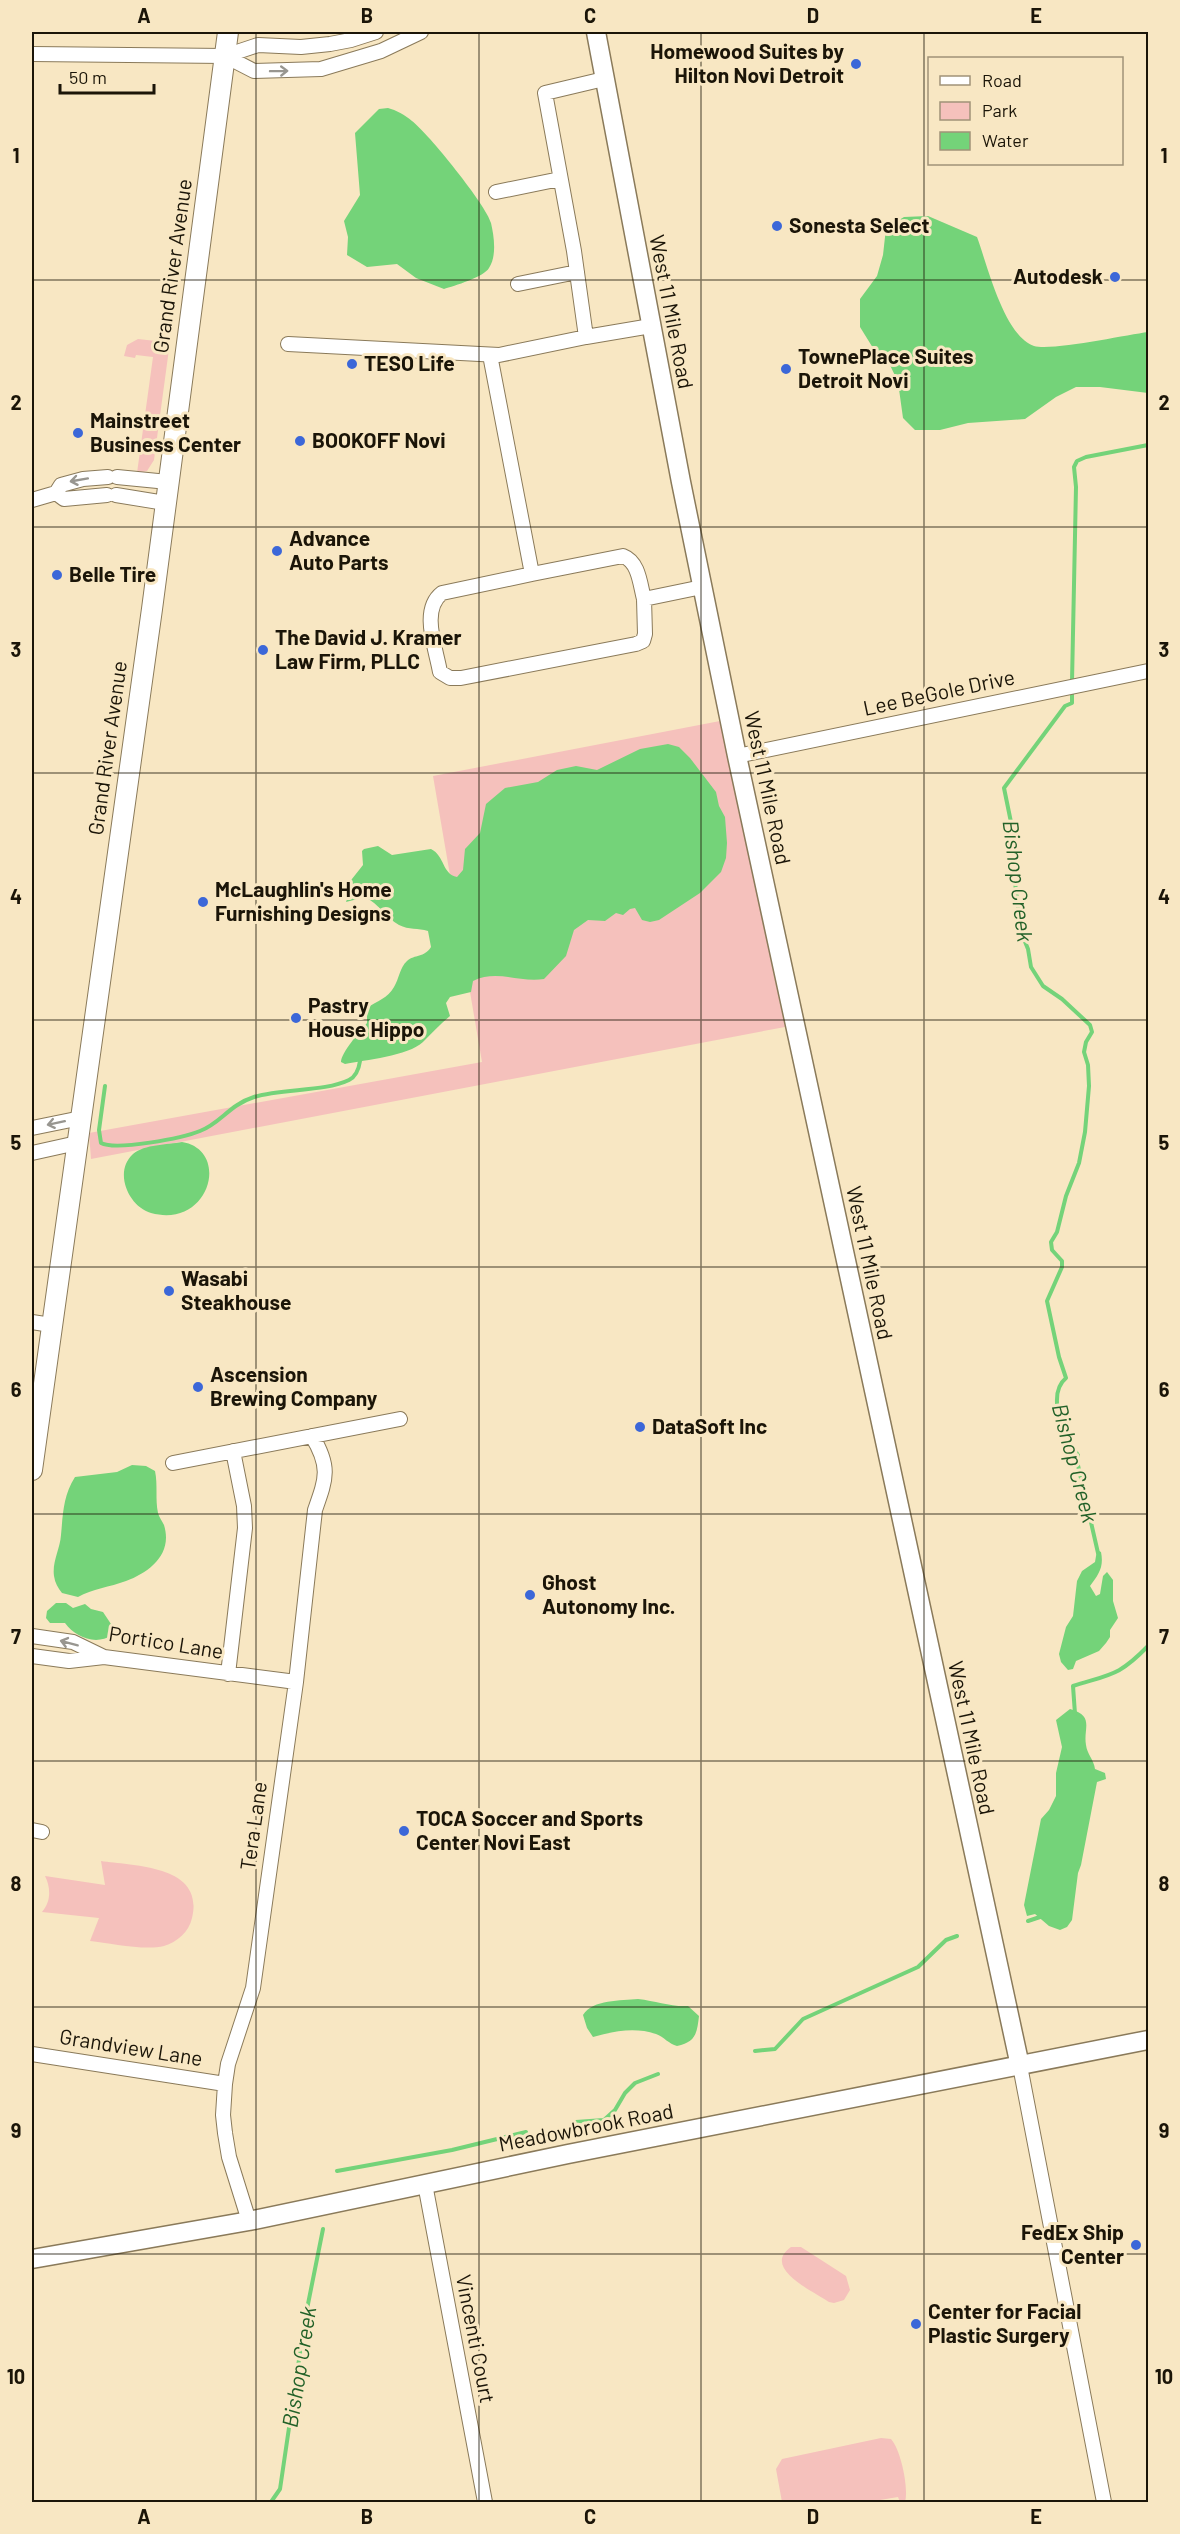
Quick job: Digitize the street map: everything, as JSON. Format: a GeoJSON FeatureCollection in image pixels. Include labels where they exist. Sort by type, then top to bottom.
{"type":"FeatureCollection","features":[{"type":"Feature","properties":{"kind":"main road","name":"Grand River Avenue"},"geometry":{"type":"LineString","coordinates":[[32,1470],[228,32]]}},
{"type":"Feature","properties":{"kind":"street"},"geometry":{"type":"LineString","coordinates":[[32,54],[225,56],[258,45],[301,47],[330,44],[376,32]]}},
{"type":"Feature","properties":{"kind":"street"},"geometry":{"type":"LineString","coordinates":[[225,56],[254,71],[321,69],[381,51],[421,32]]}},
{"type":"Feature","properties":{"kind":"street","name":"West 11 Mile Road"},"geometry":{"type":"LineString","coordinates":[[596,32],[702,587],[1020,2066],[1104,2502]]}},
{"type":"Feature","properties":{"kind":"street"},"geometry":{"type":"LineString","coordinates":[[586,337],[577,272],[545,93],[604,79]]}},
{"type":"Feature","properties":{"kind":"street"},"geometry":{"type":"LineString","coordinates":[[496,192],[560,179]]}},
{"type":"Feature","properties":{"kind":"street"},"geometry":{"type":"LineString","coordinates":[[518,284],[577,272]]}},
{"type":"Feature","properties":{"kind":"street"},"geometry":{"type":"LineString","coordinates":[[288,344],[500,355],[651,326]]}},
{"type":"Feature","properties":{"kind":"street"},"geometry":{"type":"LineString","coordinates":[[490,355],[532,574]]}},
{"type":"Feature","properties":{"kind":"street"},"geometry":{"type":"LineString","coordinates":[[32,500],[56,493],[61,485],[71,481],[112,477],[168,482]]}},
{"type":"Feature","properties":{"kind":"street"},"geometry":{"type":"LineString","coordinates":[[56,493],[64,499],[112,495],[165,503]]}},
{"type":"Feature","properties":{"kind":"street"},"geometry":{"type":"LineString","coordinates":[[623,556],[630,558],[636,566],[644,599],[645,634],[642,641],[461,678],[450,678],[440,672],[430,613],[433,600],[442,593],[532,574],[623,556]]}},
{"type":"Feature","properties":{"kind":"street"},"geometry":{"type":"LineString","coordinates":[[644,599],[702,587]]}},
{"type":"Feature","properties":{"kind":"street","name":"Lee BeGole Drive"},"geometry":{"type":"LineString","coordinates":[[737,756],[1149,671]]}},
{"type":"Feature","properties":{"kind":"street"},"geometry":{"type":"LineString","coordinates":[[32,1128],[81,1118]]}},
{"type":"Feature","properties":{"kind":"street"},"geometry":{"type":"LineString","coordinates":[[32,1153],[77,1143]]}},
{"type":"Feature","properties":{"kind":"street"},"geometry":{"type":"LineString","coordinates":[[32,1322],[51,1325]]}},
{"type":"Feature","properties":{"kind":"street"},"geometry":{"type":"LineString","coordinates":[[173,1463],[400,1419]]}},
{"type":"Feature","properties":{"kind":"street","name":"Tera Lane"},"geometry":{"type":"LineString","coordinates":[[249,2221],[229,2157],[223,2115],[225,2084],[228,2064],[253,1988],[296,1682],[315,1510],[325,1485],[326,1474],[321,1451],[312,1436]]}},
{"type":"Feature","properties":{"kind":"street"},"geometry":{"type":"LineString","coordinates":[[228,1674],[245,1528],[244,1506],[233,1451]]}},
{"type":"Feature","properties":{"kind":"street","name":"Portico Lane"},"geometry":{"type":"LineString","coordinates":[[32,1636],[73,1642],[104,1657],[296,1682]]}},
{"type":"Feature","properties":{"kind":"street"},"geometry":{"type":"LineString","coordinates":[[32,1656],[69,1661],[104,1657]]}},
{"type":"Feature","properties":{"kind":"street","name":"Meadowbrook Road"},"geometry":{"type":"LineString","coordinates":[[32,2259],[249,2221],[568,2154],[1149,2040]]}},
{"type":"Feature","properties":{"kind":"street","name":"Grandview Lane"},"geometry":{"type":"LineString","coordinates":[[32,2054],[225,2084]]}},
{"type":"Feature","properties":{"kind":"street","name":"Vincenti Court"},"geometry":{"type":"LineString","coordinates":[[425,2184],[485,2502]]}},
{"type":"Feature","properties":{"kind":"green space"},"geometry":{"type":"Polygon","coordinates":[[[138,339],[165,342],[169,349],[154,460],[147,471],[137,473],[153,357],[124,356],[127,345],[138,339]]]}},
{"type":"Feature","properties":{"kind":"green space"},"geometry":{"type":"Polygon","coordinates":[[[720,721],[785,1027],[91,1159],[89,1133],[482,1062],[433,776],[720,721]]]}},
{"type":"Feature","properties":{"kind":"green space"},"geometry":{"type":"Polygon","coordinates":[[[101,1861],[148,1867],[178,1878],[188,1887],[193,1901],[192,1918],[182,1936],[164,1946],[156,1947],[90,1941],[99,1918],[42,1912],[49,1895],[45,1876],[105,1885],[101,1861]]]}},
{"type":"Feature","properties":{"kind":"green space"},"geometry":{"type":"Polygon","coordinates":[[[791,2247],[801,2247],[846,2276],[850,2290],[844,2300],[829,2302],[802,2285],[786,2271],[782,2263],[783,2255],[791,2247]]]}},
{"type":"Feature","properties":{"kind":"green space"},"geometry":{"type":"Polygon","coordinates":[[[881,2438],[891,2439],[901,2460],[905,2479],[905,2502],[900,2502],[898,2497],[868,2502],[782,2502],[776,2469],[782,2459],[881,2438]]]}},
{"type":"Feature","properties":{"kind":"water"},"geometry":{"type":"Polygon","coordinates":[[[388,108],[403,115],[420,128],[456,170],[487,214],[492,228],[494,252],[492,263],[481,275],[444,289],[416,278],[397,264],[367,267],[347,255],[348,237],[344,221],[360,195],[355,133],[379,109],[388,108]]]}},
{"type":"Feature","properties":{"kind":"water"},"geometry":{"type":"Polygon","coordinates":[[[928,216],[977,237],[1005,314],[1023,340],[1034,346],[1072,345],[1148,332],[1148,393],[1100,387],[1076,387],[1056,397],[1025,419],[968,423],[940,430],[915,430],[903,418],[898,382],[889,363],[873,348],[860,327],[860,299],[877,276],[883,255],[886,228],[904,217],[928,216]]]}},
{"type":"Feature","properties":{"kind":"water"},"geometry":{"type":"Polygon","coordinates":[[[668,744],[679,747],[690,758],[716,792],[719,806],[725,817],[726,858],[721,872],[700,893],[659,920],[650,922],[642,920],[635,908],[623,915],[616,913],[605,921],[588,920],[574,930],[566,956],[544,979],[491,976],[473,981],[471,992],[450,997],[446,1003],[450,1016],[416,1047],[386,1057],[345,1064],[341,1062],[347,1048],[367,1023],[367,1008],[392,991],[407,961],[425,953],[431,947],[428,931],[399,925],[365,897],[346,902],[350,891],[348,884],[363,865],[362,851],[364,849],[378,846],[392,855],[431,849],[439,856],[446,869],[457,877],[463,870],[465,849],[480,833],[486,804],[505,788],[538,782],[557,770],[576,766],[597,770],[640,749],[668,744]]]}},
{"type":"Feature","properties":{"kind":"water"},"geometry":{"type":"Polygon","coordinates":[[[182,1142],[197,1148],[206,1159],[209,1172],[207,1187],[200,1200],[188,1210],[171,1215],[151,1213],[143,1209],[136,1204],[126,1188],[124,1170],[127,1161],[133,1154],[144,1148],[182,1142]]]}},
{"type":"Feature","properties":{"kind":"water"},"geometry":{"type":"Polygon","coordinates":[[[132,1465],[146,1466],[155,1471],[158,1513],[166,1535],[162,1553],[151,1567],[126,1581],[78,1597],[62,1593],[55,1581],[54,1566],[64,1505],[71,1484],[75,1477],[117,1472],[132,1465]]]}},
{"type":"Feature","properties":{"kind":"water"},"geometry":{"type":"Polygon","coordinates":[[[1097,1550],[1101,1552],[1101,1566],[1090,1586],[1096,1596],[1100,1594],[1103,1576],[1107,1572],[1113,1580],[1113,1601],[1118,1618],[1110,1630],[1110,1637],[1099,1651],[1076,1661],[1073,1669],[1068,1670],[1061,1662],[1059,1654],[1066,1627],[1073,1616],[1077,1581],[1082,1571],[1095,1562],[1097,1550]]]}},
{"type":"Feature","properties":{"kind":"water"},"geometry":{"type":"Polygon","coordinates":[[[56,1603],[66,1603],[73,1608],[85,1604],[91,1609],[103,1612],[111,1624],[112,1635],[93,1640],[80,1636],[65,1623],[50,1623],[46,1618],[47,1611],[56,1603]]]}},
{"type":"Feature","properties":{"kind":"water"},"geometry":{"type":"Polygon","coordinates":[[[1070,1709],[1083,1715],[1086,1723],[1087,1748],[1095,1769],[1105,1773],[1106,1779],[1097,1782],[1078,1873],[1072,1920],[1067,1927],[1060,1930],[1049,1926],[1035,1914],[1027,1916],[1024,1905],[1041,1819],[1056,1796],[1056,1773],[1062,1747],[1056,1720],[1070,1709]]]}},
{"type":"Feature","properties":{"kind":"water"},"geometry":{"type":"Polygon","coordinates":[[[638,1999],[688,2006],[699,2016],[692,2039],[677,2046],[656,2034],[632,2030],[593,2037],[583,2015],[588,2010],[600,2003],[638,1999]]]}},
{"type":"Feature","properties":{"kind":"waterway","name":"Bishop Creek"},"geometry":{"type":"LineString","coordinates":[[1072,682],[1076,487],[1074,467],[1077,461],[1086,457],[1148,445]]}},
{"type":"Feature","properties":{"kind":"waterway","name":"Bishop Creek"},"geometry":{"type":"LineString","coordinates":[[1072,690],[1072,703],[1065,706],[1004,788],[1013,832],[1014,874],[1021,932],[1028,949],[1031,967],[1043,986],[1062,999],[1090,1025],[1092,1032],[1086,1042],[1084,1052],[1088,1065],[1089,1086],[1085,1132],[1079,1163],[1066,1196],[1057,1232],[1051,1242],[1052,1250],[1062,1261],[1062,1267],[1047,1301],[1066,1378],[1058,1391],[1057,1407],[1066,1439],[1078,1455],[1077,1461],[1098,1553]]}},
{"type":"Feature","properties":{"kind":"waterway"},"geometry":{"type":"LineString","coordinates":[[105,1086],[99,1130],[101,1143],[134,1145],[200,1131],[245,1100],[254,1097],[339,1084],[354,1076],[360,1061]]}},
{"type":"Feature","properties":{"kind":"waterway"},"geometry":{"type":"LineString","coordinates":[[1075,1714],[1073,1686],[1122,1669],[1148,1646]]}},
{"type":"Feature","properties":{"kind":"waterway","name":"Bishop Creek"},"geometry":{"type":"LineString","coordinates":[[1028,1921],[1043,1916]]}},
{"type":"Feature","properties":{"kind":"waterway","name":"Bishop Creek"},"geometry":{"type":"LineString","coordinates":[[755,2051],[775,2049],[803,2019],[918,1967],[946,1940],[957,1936]]}},
{"type":"Feature","properties":{"kind":"waterway","name":"Bishop Creek"},"geometry":{"type":"LineString","coordinates":[[576,2122],[604,2120],[615,2110],[625,2093],[635,2083],[658,2074]]}},
{"type":"Feature","properties":{"kind":"waterway","name":"Bishop Creek"},"geometry":{"type":"LineString","coordinates":[[337,2171],[452,2150],[526,2132]]}},
{"type":"Feature","properties":{"kind":"waterway","name":"Bishop Creek"},"geometry":{"type":"LineString","coordinates":[[271,2502],[280,2489],[305,2319],[323,2229]]}},
{"type":"Feature","properties":{"kind":"place","name":"Homewood Suites by Hilton Novi Detroit"},"geometry":{"type":"Point","coordinates":[856,64]}},
{"type":"Feature","properties":{"kind":"place","name":"Sonesta Select"},"geometry":{"type":"Point","coordinates":[777,226]}},
{"type":"Feature","properties":{"kind":"place","name":"Autodesk"},"geometry":{"type":"Point","coordinates":[1115,277]}},
{"type":"Feature","properties":{"kind":"place","name":"TESO Life"},"geometry":{"type":"Point","coordinates":[352,364]}},
{"type":"Feature","properties":{"kind":"place","name":"TownePlace Suites Detroit Novi"},"geometry":{"type":"Point","coordinates":[786,369]}},
{"type":"Feature","properties":{"kind":"place","name":"Mainstreet Business Center"},"geometry":{"type":"Point","coordinates":[78,433]}},
{"type":"Feature","properties":{"kind":"place","name":"BOOKOFF Novi"},"geometry":{"type":"Point","coordinates":[300,441]}},
{"type":"Feature","properties":{"kind":"place","name":"Advance Auto Parts"},"geometry":{"type":"Point","coordinates":[277,551]}},
{"type":"Feature","properties":{"kind":"place","name":"Belle Tire"},"geometry":{"type":"Point","coordinates":[57,575]}},
{"type":"Feature","properties":{"kind":"place","name":"The David J. Kramer Law Firm, PLLC"},"geometry":{"type":"Point","coordinates":[263,650]}},
{"type":"Feature","properties":{"kind":"place","name":"McLaughlin's Home Furnishing Designs"},"geometry":{"type":"Point","coordinates":[203,902]}},
{"type":"Feature","properties":{"kind":"place","name":"Pastry House Hippo"},"geometry":{"type":"Point","coordinates":[296,1018]}},
{"type":"Feature","properties":{"kind":"place","name":"Wasabi Steakhouse"},"geometry":{"type":"Point","coordinates":[169,1291]}},
{"type":"Feature","properties":{"kind":"place","name":"Ascension Brewing Company"},"geometry":{"type":"Point","coordinates":[198,1387]}},
{"type":"Feature","properties":{"kind":"place","name":"DataSoft Inc"},"geometry":{"type":"Point","coordinates":[640,1427]}},
{"type":"Feature","properties":{"kind":"place","name":"Ghost Autonomy Inc."},"geometry":{"type":"Point","coordinates":[530,1595]}},
{"type":"Feature","properties":{"kind":"place","name":"TOCA Soccer and Sports Center Novi East"},"geometry":{"type":"Point","coordinates":[404,1831]}},
{"type":"Feature","properties":{"kind":"place","name":"FedEx Ship Center"},"geometry":{"type":"Point","coordinates":[1136,2245]}},
{"type":"Feature","properties":{"kind":"place","name":"Center for Facial Plastic Surgery"},"geometry":{"type":"Point","coordinates":[916,2324]}}]}
